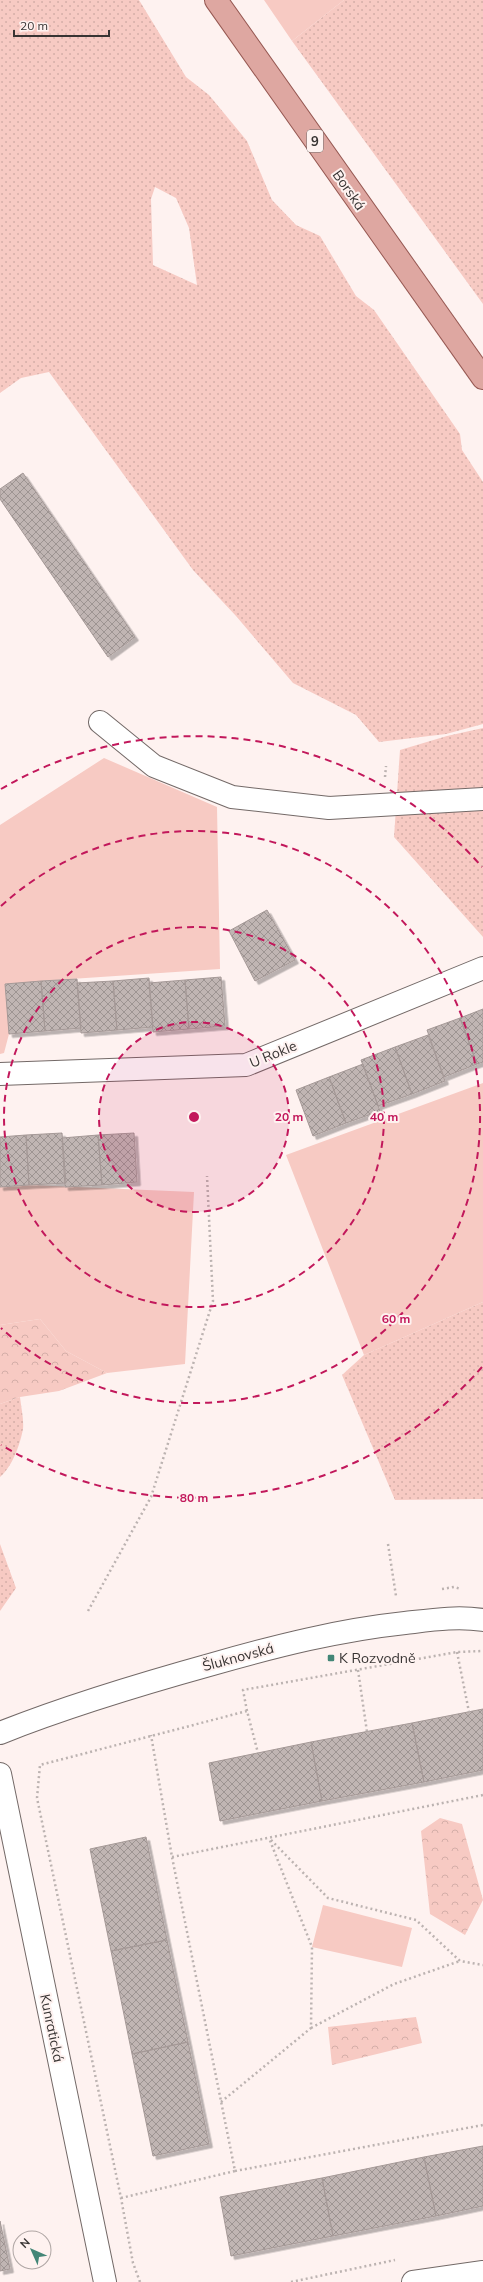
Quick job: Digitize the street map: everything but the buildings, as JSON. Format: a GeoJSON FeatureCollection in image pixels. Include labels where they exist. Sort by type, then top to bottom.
{"type":"FeatureCollection","features":[{"type":"Feature","properties":{"kind":"main road","name":"Borská"},"geometry":{"type":"LineString","coordinates":[[216,0],[483,378]]}},
{"type":"Feature","properties":{"kind":"street"},"geometry":{"type":"LineString","coordinates":[[100,722],[154,766],[232,797],[329,808],[483,799]]}},
{"type":"Feature","properties":{"kind":"street","name":"U Rokle"},"geometry":{"type":"LineString","coordinates":[[0,1074],[246,1065],[483,968]]}},
{"type":"Feature","properties":{"kind":"street","name":"Šluknovská"},"geometry":{"type":"LineString","coordinates":[[0,1733],[43,1716],[137,1685],[271,1648],[361,1628],[465,1617],[483,1620]]}},
{"type":"Feature","properties":{"kind":"street","name":"Kunratická"},"geometry":{"type":"LineString","coordinates":[[0,1774],[104,2282]]}},
{"type":"Feature","properties":{"kind":"street"},"geometry":{"type":"LineString","coordinates":[[413,2282],[483,2272]]}},
{"type":"Feature","properties":{"kind":"path"},"geometry":{"type":"LineString","coordinates":[[88,1611],[151,1498],[213,1301],[208,1176]]}},
{"type":"Feature","properties":{"kind":"path"},"geometry":{"type":"LineString","coordinates":[[388,1544],[396,1597]]}},
{"type":"Feature","properties":{"kind":"path"},"geometry":{"type":"LineString","coordinates":[[258,1753],[247,1712],[243,1690],[456,1652],[483,1651]]}},
{"type":"Feature","properties":{"kind":"path"},"geometry":{"type":"LineString","coordinates":[[456,1652],[469,1712]]}},
{"type":"Feature","properties":{"kind":"path"},"geometry":{"type":"LineString","coordinates":[[358,1670],[367,1732]]}},
{"type":"Feature","properties":{"kind":"path"},"geometry":{"type":"LineString","coordinates":[[140,2282],[133,2263],[122,2198],[37,1798],[40,1765],[247,1712]]}},
{"type":"Feature","properties":{"kind":"path"},"geometry":{"type":"LineString","coordinates":[[151,1736],[172,1857],[235,2171]]}},
{"type":"Feature","properties":{"kind":"path"},"geometry":{"type":"LineString","coordinates":[[172,1857],[483,1795]]}},
{"type":"Feature","properties":{"kind":"path"},"geometry":{"type":"LineString","coordinates":[[269,1838],[328,1898],[416,1920],[460,1961]]}},
{"type":"Feature","properties":{"kind":"path"},"geometry":{"type":"LineString","coordinates":[[269,1838],[312,1947],[311,2028]]}},
{"type":"Feature","properties":{"kind":"path"},"geometry":{"type":"LineString","coordinates":[[221,2102],[311,2028],[394,1984],[460,1961],[483,1965]]}},
{"type":"Feature","properties":{"kind":"path"},"geometry":{"type":"LineString","coordinates":[[122,2198],[235,2171],[483,2125]]}},
{"type":"Feature","properties":{"kind":"path"},"geometry":{"type":"LineString","coordinates":[[291,2282],[397,2259]]}},
{"type":"Feature","properties":{"kind":"green space"},"geometry":{"type":"Polygon","coordinates":[[[0,0],[139,0],[186,77],[209,95],[247,141],[272,200],[296,225],[320,236],[356,296],[374,310],[460,434],[462,450],[483,482],[483,724],[446,734],[379,742],[356,715],[293,683],[236,616],[193,570],[49,372],[21,378],[0,393],[0,0]],[[155,187],[151,199],[153,265],[197,285],[189,228],[176,198],[155,187]]]}},
{"type":"Feature","properties":{"kind":"green space"},"geometry":{"type":"Polygon","coordinates":[[[264,0],[344,0],[292,41],[264,0]]]}},
{"type":"Feature","properties":{"kind":"green space"},"geometry":{"type":"Polygon","coordinates":[[[344,0],[483,0],[483,304],[292,41],[344,0]]]}},
{"type":"Feature","properties":{"kind":"green space"},"geometry":{"type":"Polygon","coordinates":[[[483,728],[483,937],[394,837],[400,750],[447,736],[483,728]]]}},
{"type":"Feature","properties":{"kind":"green space"},"geometry":{"type":"Polygon","coordinates":[[[104,758],[217,807],[220,969],[41,981],[9,1034],[4,1053],[0,1054],[0,825],[104,758]]]}},
{"type":"Feature","properties":{"kind":"green space"},"geometry":{"type":"Polygon","coordinates":[[[483,1083],[483,1302],[364,1355],[286,1155],[483,1083]]]}},
{"type":"Feature","properties":{"kind":"green space"},"geometry":{"type":"Polygon","coordinates":[[[29,1185],[194,1192],[185,1364],[107,1373],[66,1351],[40,1319],[0,1325],[0,1187],[29,1185]]]}},
{"type":"Feature","properties":{"kind":"green space"},"geometry":{"type":"Polygon","coordinates":[[[483,1302],[483,1499],[395,1500],[342,1375],[364,1355],[483,1302]]]}},
{"type":"Feature","properties":{"kind":"green space"},"geometry":{"type":"Polygon","coordinates":[[[40,1319],[66,1351],[107,1373],[59,1391],[20,1397],[0,1404],[0,1325],[40,1319]]]}},
{"type":"Feature","properties":{"kind":"green space"},"geometry":{"type":"Polygon","coordinates":[[[20,1397],[23,1421],[22,1435],[12,1462],[0,1477],[0,1404],[20,1397]]]}},
{"type":"Feature","properties":{"kind":"green space"},"geometry":{"type":"Polygon","coordinates":[[[0,1544],[16,1588],[0,1611],[0,1544]]]}},
{"type":"Feature","properties":{"kind":"green space"},"geometry":{"type":"Polygon","coordinates":[[[440,1818],[462,1824],[483,1900],[465,1935],[430,1914],[421,1831],[440,1818]]]}},
{"type":"Feature","properties":{"kind":"green space"},"geometry":{"type":"Polygon","coordinates":[[[323,1905],[412,1928],[402,1967],[312,1947],[323,1905]]]}},
{"type":"Feature","properties":{"kind":"green space"},"geometry":{"type":"Polygon","coordinates":[[[416,2017],[422,2043],[332,2065],[328,2027],[416,2017]]]}},
{"type":"Feature","properties":{"kind":"place","name":"K Rozvodně"},"geometry":{"type":"Point","coordinates":[331,1658]}}]}
